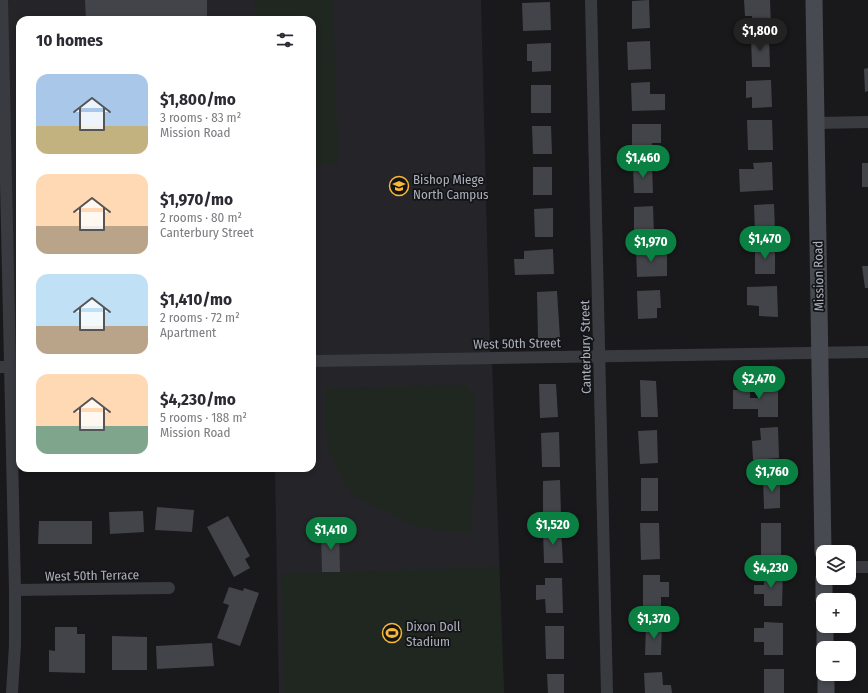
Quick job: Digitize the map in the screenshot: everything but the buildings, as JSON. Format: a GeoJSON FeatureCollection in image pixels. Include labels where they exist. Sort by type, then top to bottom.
{"type":"FeatureCollection","features":[{"type":"Feature","properties":{"kind":"main road","name":"Mission Road"},"geometry":{"type":"LineString","coordinates":[[814,0],[823,545]]}},
{"type":"Feature","properties":{"kind":"main road"},"geometry":{"type":"LineString","coordinates":[[826,681],[826,693]]}},
{"type":"Feature","properties":{"kind":"street"},"geometry":{"type":"LineString","coordinates":[[2,0],[1,15],[15,590],[15,645],[12,693]]}},
{"type":"Feature","properties":{"kind":"street","name":"Canterbury Street"},"geometry":{"type":"LineString","coordinates":[[591,0],[607,693]]}},
{"type":"Feature","properties":{"kind":"street"},"geometry":{"type":"LineString","coordinates":[[816,123],[868,122]]}},
{"type":"Feature","properties":{"kind":"street","name":"West 50th Street"},"geometry":{"type":"LineString","coordinates":[[316,361],[868,352]]}},
{"type":"Feature","properties":{"kind":"street"},"geometry":{"type":"LineString","coordinates":[[856,567],[868,567]]}},
{"type":"Feature","properties":{"kind":"street","name":"West 50th Terrace"},"geometry":{"type":"LineString","coordinates":[[15,590],[169,588]]}},
{"type":"Feature","properties":{"kind":"shaded area","name":"Bishop Miege North Campus"},"geometry":{"type":"Polygon","coordinates":[[[7,0],[481,0],[490,352],[316,355],[316,16],[16,16],[15,360],[7,0]]]}},
{"type":"Feature","properties":{"kind":"shaded area"},"geometry":{"type":"Polygon","coordinates":[[[255,0],[333,0],[338,164],[316,165],[316,16],[256,16],[255,0]]]}},
{"type":"Feature","properties":{"kind":"shaded area"},"geometry":{"type":"Polygon","coordinates":[[[492,362],[504,693],[279,693],[275,472],[316,472],[316,365],[492,362]]]}},
{"type":"Feature","properties":{"kind":"shaded area"},"geometry":{"type":"Polygon","coordinates":[[[465,385],[475,395],[472,532],[445,532],[413,525],[355,497],[345,485],[327,446],[325,427],[325,388],[465,385]]]}},
{"type":"Feature","properties":{"kind":"shaded area","name":"Dixon Doll Stadium"},"geometry":{"type":"Polygon","coordinates":[[[499,567],[504,693],[284,693],[282,574],[499,567]]]}},
{"type":"Feature","properties":{"kind":"place","name":"Bishop Miege North Campus"},"geometry":{"type":"Point","coordinates":[399,186]}},
{"type":"Feature","properties":{"kind":"place","name":"Dixon Doll Stadium"},"geometry":{"type":"Point","coordinates":[392,633]}}]}
